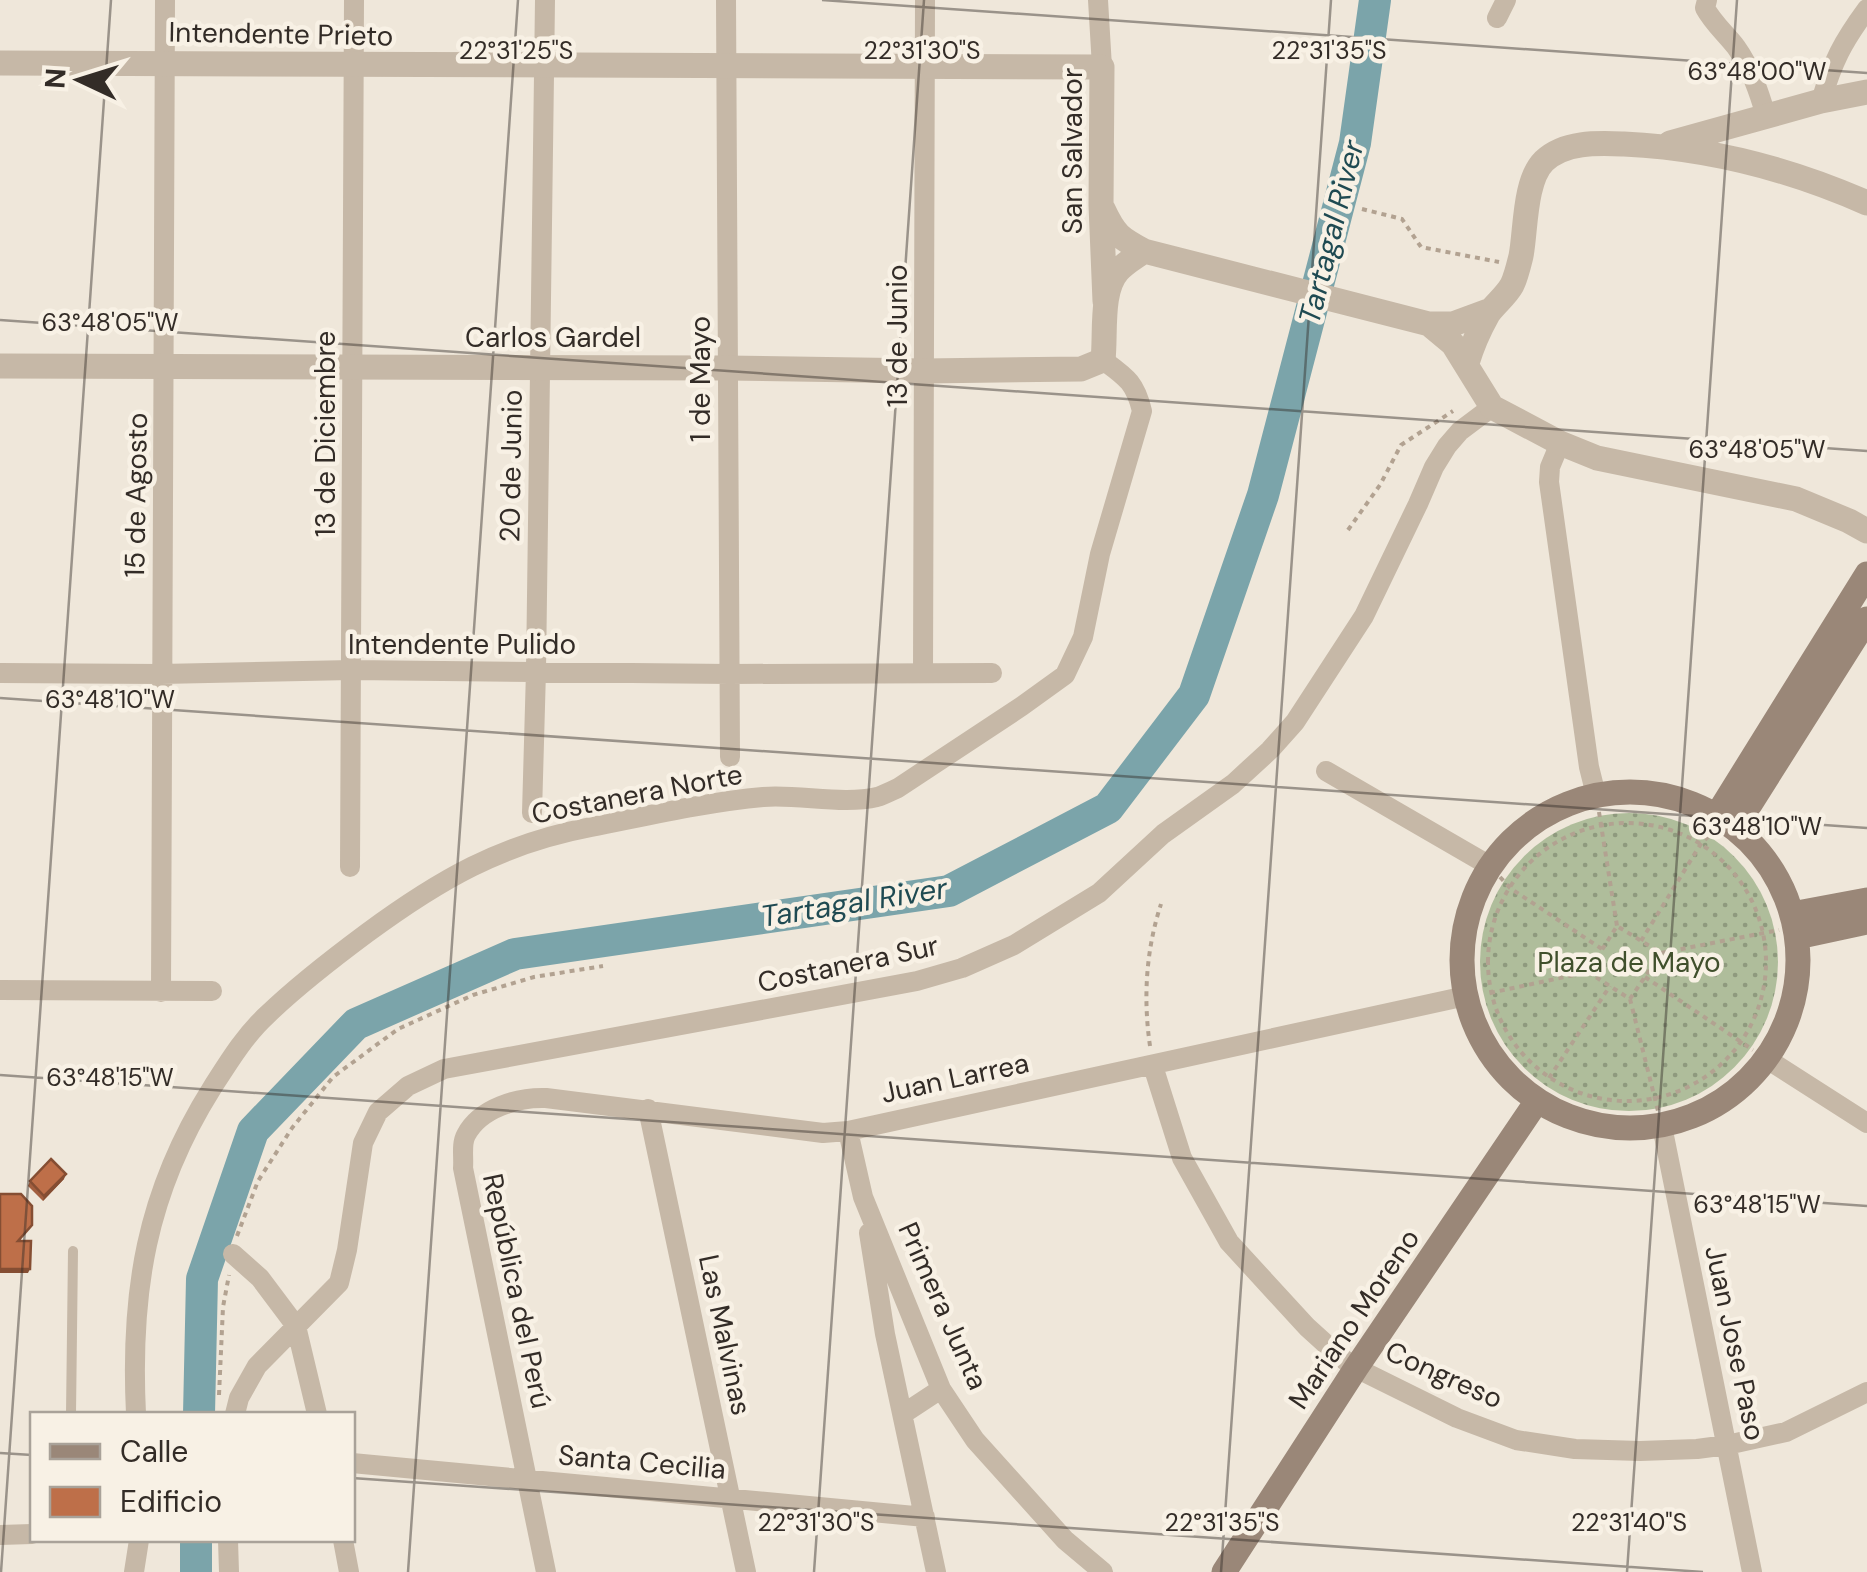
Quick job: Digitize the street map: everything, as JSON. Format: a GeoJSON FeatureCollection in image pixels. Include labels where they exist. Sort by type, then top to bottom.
{"type":"FeatureCollection","features":[{"type":"Feature","properties":{"kind":"main road"},"geometry":{"type":"LineString","coordinates":[[1726,821],[1867,574]]}},
{"type":"Feature","properties":{"kind":"main road"},"geometry":{"type":"LineString","coordinates":[[1726,821],[1867,619]]}},
{"type":"Feature","properties":{"kind":"main road"},"geometry":{"type":"LineString","coordinates":[[1637,791],[1678,798],[1726,821],[1760,853],[1779,882],[1795,926],[1794,994],[1787,1021],[1766,1059],[1738,1090],[1702,1113],[1662,1126],[1619,1129],[1576,1120],[1537,1101],[1504,1073],[1480,1037],[1479,994],[1462,951],[1470,907],[1490,866],[1519,833],[1555,809],[1596,795],[1637,791]]}},
{"type":"Feature","properties":{"kind":"main road"},"geometry":{"type":"LineString","coordinates":[[1795,926],[1867,900]]}},
{"type":"Feature","properties":{"kind":"main road"},"geometry":{"type":"LineString","coordinates":[[1795,926],[1867,922]]}},
{"type":"Feature","properties":{"kind":"main road","name":"Mariano Moreno"},"geometry":{"type":"LineString","coordinates":[[1224,1572],[1537,1101]]}},
{"type":"Feature","properties":{"kind":"street","name":"15 de Agosto"},"geometry":{"type":"LineString","coordinates":[[161,992],[165,0]]}},
{"type":"Feature","properties":{"kind":"street","name":"13 de Diciembre"},"geometry":{"type":"LineString","coordinates":[[350,868],[354,0]]}},
{"type":"Feature","properties":{"kind":"street","name":"20 de Junio"},"geometry":{"type":"LineString","coordinates":[[532,813],[545,0]]}},
{"type":"Feature","properties":{"kind":"street","name":"1 de Mayo"},"geometry":{"type":"LineString","coordinates":[[726,0],[730,757]]}},
{"type":"Feature","properties":{"kind":"street","name":"13 de Junio"},"geometry":{"type":"LineString","coordinates":[[923,673],[925,0]]}},
{"type":"Feature","properties":{"kind":"street","name":"San Salvador"},"geometry":{"type":"LineString","coordinates":[[1098,0],[1104,360]]}},
{"type":"Feature","properties":{"kind":"street"},"geometry":{"type":"LineString","coordinates":[[1706,0],[1704,8],[1711,20],[1736,48],[1757,84],[1766,116]]}},
{"type":"Feature","properties":{"kind":"street"},"geometry":{"type":"LineString","coordinates":[[1821,101],[1833,62],[1867,8]]}},
{"type":"Feature","properties":{"kind":"street","name":"Intendente Prieto"},"geometry":{"type":"LineString","coordinates":[[0,63],[1102,67]]}},
{"type":"Feature","properties":{"kind":"street"},"geometry":{"type":"LineString","coordinates":[[1660,146],[1867,92]]}},
{"type":"Feature","properties":{"kind":"street"},"geometry":{"type":"LineString","coordinates":[[1479,386],[1474,340],[1490,310],[1513,284],[1531,186],[1544,162],[1568,148],[1598,143],[1660,146],[1727,156],[1867,203]]}},
{"type":"Feature","properties":{"kind":"street"},"geometry":{"type":"LineString","coordinates":[[1102,205],[1121,239],[1144,251],[1429,324],[1453,324],[1490,310]]}},
{"type":"Feature","properties":{"kind":"street"},"geometry":{"type":"LineString","coordinates":[[1105,302],[1110,281],[1144,251]]}},
{"type":"Feature","properties":{"kind":"street"},"geometry":{"type":"LineString","coordinates":[[1429,324],[1454,344],[1479,386],[1560,443],[1597,458],[1796,499],[1867,531]]}},
{"type":"Feature","properties":{"kind":"street","name":"Carlos Gardel"},"geometry":{"type":"LineString","coordinates":[[0,366],[924,371],[1080,369],[1104,360]]}},
{"type":"Feature","properties":{"kind":"street","name":"Costanera Norte"},"geometry":{"type":"LineString","coordinates":[[136,1412],[136,1315],[144,1254],[159,1194],[192,1119],[225,1068],[264,1018],[316,970],[445,880],[492,856],[534,842],[586,828],[765,797],[878,797],[898,788],[1065,675],[1083,637],[1100,554],[1142,410],[1137,389],[1104,360]]}},
{"type":"Feature","properties":{"kind":"street","name":"Costanera Sur"},"geometry":{"type":"LineString","coordinates":[[236,1412],[257,1366],[339,1284],[348,1250],[363,1143],[378,1112],[408,1086],[444,1069],[916,981],[962,968],[1014,945],[1099,894],[1163,834],[1233,784],[1295,722],[1364,616],[1434,467],[1460,431],[1479,386]]}},
{"type":"Feature","properties":{"kind":"street"},"geometry":{"type":"LineString","coordinates":[[1560,443],[1550,468],[1550,482],[1588,767],[1596,795]]}},
{"type":"Feature","properties":{"kind":"street","name":"Intendente Pulido"},"geometry":{"type":"LineString","coordinates":[[0,673],[992,672]]}},
{"type":"Feature","properties":{"kind":"street"},"geometry":{"type":"LineString","coordinates":[[1326,771],[1490,866]]}},
{"type":"Feature","properties":{"kind":"street"},"geometry":{"type":"LineString","coordinates":[[0,990],[212,991]]}},
{"type":"Feature","properties":{"kind":"street","name":"Juan Larrea"},"geometry":{"type":"LineString","coordinates":[[464,1138],[478,1120],[528,1097],[823,1133],[848,1131],[1479,994]]}},
{"type":"Feature","properties":{"kind":"street"},"geometry":{"type":"LineString","coordinates":[[1766,1059],[1867,1123]]}},
{"type":"Feature","properties":{"kind":"street","name":"Congreso"},"geometry":{"type":"LineString","coordinates":[[1153,1066],[1182,1158],[1229,1242],[1308,1327],[1356,1368],[1457,1418],[1516,1440],[1576,1449],[1640,1452],[1727,1445],[1786,1432],[1867,1392]]}},
{"type":"Feature","properties":{"kind":"street","name":"Las Malvinas"},"geometry":{"type":"LineString","coordinates":[[648,1109],[746,1572]]}},
{"type":"Feature","properties":{"kind":"street","name":"Juan Jose Paso"},"geometry":{"type":"LineString","coordinates":[[1662,1126],[1752,1572]]}},
{"type":"Feature","properties":{"kind":"street","name":"Primera Junta"},"geometry":{"type":"LineString","coordinates":[[848,1131],[862,1197],[941,1389],[975,1440],[1066,1540],[1103,1572]]}},
{"type":"Feature","properties":{"kind":"street","name":"República del Perú"},"geometry":{"type":"LineString","coordinates":[[464,1138],[464,1168],[546,1572]]}},
{"type":"Feature","properties":{"kind":"street"},"geometry":{"type":"LineString","coordinates":[[862,1197],[885,1334],[936,1572]]}},
{"type":"Feature","properties":{"kind":"street"},"geometry":{"type":"LineString","coordinates":[[233,1254],[260,1278],[296,1326],[317,1412]]}},
{"type":"Feature","properties":{"kind":"street"},"geometry":{"type":"LineString","coordinates":[[903,1414],[941,1389]]}},
{"type":"Feature","properties":{"kind":"street","name":"Santa Cecilia"},"geometry":{"type":"LineString","coordinates":[[355,1463],[926,1517]]}},
{"type":"Feature","properties":{"kind":"street"},"geometry":{"type":"LineString","coordinates":[[0,1535],[30,1534]]}},
{"type":"Feature","properties":{"kind":"street"},"geometry":{"type":"LineString","coordinates":[[134,1572],[139,1542]]}},
{"type":"Feature","properties":{"kind":"street"},"geometry":{"type":"LineString","coordinates":[[228,1542],[229,1572]]}},
{"type":"Feature","properties":{"kind":"street"},"geometry":{"type":"LineString","coordinates":[[343,1542],[349,1572]]}},
{"type":"Feature","properties":{"kind":"lane"},"geometry":{"type":"LineString","coordinates":[[71,1412],[73,1251]]}},
{"type":"Feature","properties":{"kind":"path"},"geometry":{"type":"LineString","coordinates":[[1362,209],[1402,219],[1421,248],[1518,266]]}},
{"type":"Feature","properties":{"kind":"path"},"geometry":{"type":"LineString","coordinates":[[1348,530],[1380,486],[1401,445],[1479,386]]}},
{"type":"Feature","properties":{"kind":"path"},"geometry":{"type":"LineString","coordinates":[[1588,972],[1617,926],[1596,795]]}},
{"type":"Feature","properties":{"kind":"path"},"geometry":{"type":"LineString","coordinates":[[1624,821],[1662,826],[1702,842],[1728,864],[1751,896],[1763,934],[1766,972],[1759,1008],[1742,1042],[1716,1070],[1684,1090],[1655,1098],[1612,1101],[1575,1092],[1549,1078],[1516,1048],[1498,1015],[1479,994],[1488,978],[1489,940],[1500,902],[1522,870],[1550,844],[1586,827],[1624,821]]}},
{"type":"Feature","properties":{"kind":"path"},"geometry":{"type":"LineString","coordinates":[[1641,940],[1702,842],[1726,821]]}},
{"type":"Feature","properties":{"kind":"path"},"geometry":{"type":"LineString","coordinates":[[1510,888],[1602,949]]}},
{"type":"Feature","properties":{"kind":"path"},"geometry":{"type":"LineString","coordinates":[[1153,1066],[1146,976],[1161,904]]}},
{"type":"Feature","properties":{"kind":"path"},"geometry":{"type":"LineString","coordinates":[[1617,926],[1661,954]]}},
{"type":"Feature","properties":{"kind":"path"},"geometry":{"type":"LineString","coordinates":[[1630,999],[1661,954],[1795,926]]}},
{"type":"Feature","properties":{"kind":"path"},"geometry":{"type":"LineString","coordinates":[[1479,994],[1588,972],[1630,999],[1662,1126]]}},
{"type":"Feature","properties":{"kind":"path"},"geometry":{"type":"LineString","coordinates":[[1645,977],[1766,1059]]}},
{"type":"Feature","properties":{"kind":"path"},"geometry":{"type":"LineString","coordinates":[[1537,1101],[1610,986]]}},
{"type":"Feature","properties":{"kind":"green space","name":"Plaza de Mayo"},"geometry":{"type":"Polygon","coordinates":[[[1629,813],[1658,816],[1686,825],[1712,838],[1734,857],[1753,879],[1766,905],[1775,933],[1775,991],[1766,1019],[1753,1045],[1734,1067],[1712,1086],[1686,1099],[1658,1108],[1629,1111],[1600,1108],[1572,1099],[1546,1086],[1524,1067],[1505,1045],[1492,1019],[1483,991],[1480,962],[1483,933],[1492,905],[1505,879],[1524,857],[1546,838],[1572,825],[1600,816],[1629,813]]]}},
{"type":"Feature","properties":{"kind":"building"},"geometry":{"type":"Polygon","coordinates":[[[51,1159],[66,1174],[44,1196],[30,1181],[51,1159]]]}},
{"type":"Feature","properties":{"kind":"building"},"geometry":{"type":"Polygon","coordinates":[[[0,1194],[21,1194],[32,1206],[32,1225],[18,1241],[31,1241],[30,1269],[0,1269],[0,1194]]]}},
{"type":"Feature","properties":{"kind":"waterway","name":"Tartagal River"},"geometry":{"type":"LineString","coordinates":[[199,1412],[202,1279],[253,1131],[356,1024],[515,954],[949,891],[1108,808],[1194,695],[1263,495],[1355,143],[1375,0]]}},
{"type":"Feature","properties":{"kind":"waterway","name":"Tartagal River"},"geometry":{"type":"LineString","coordinates":[[196,1542],[196,1572]]}}]}
